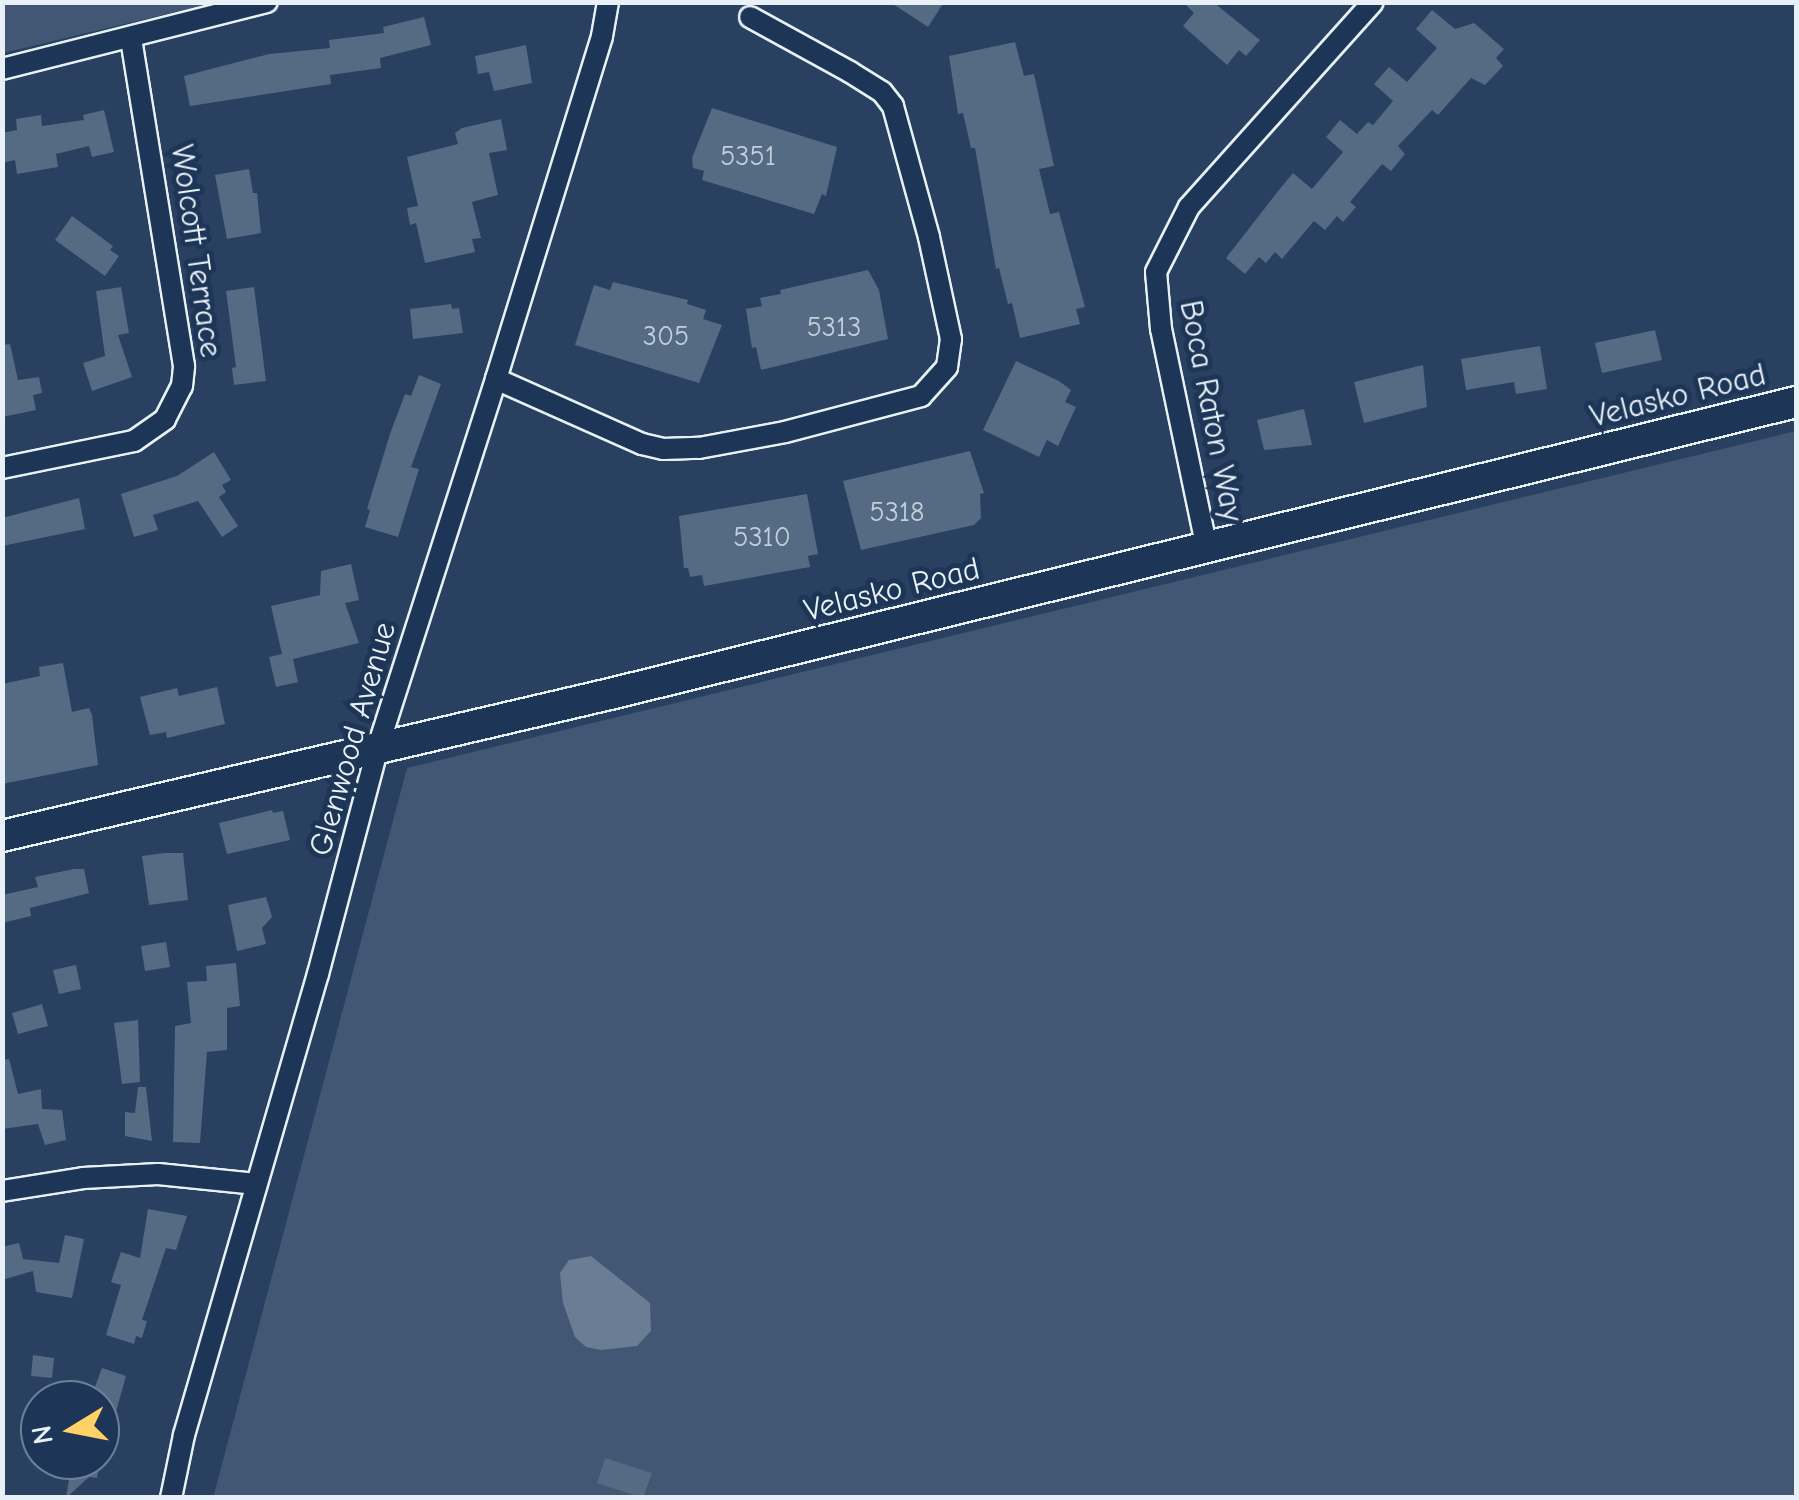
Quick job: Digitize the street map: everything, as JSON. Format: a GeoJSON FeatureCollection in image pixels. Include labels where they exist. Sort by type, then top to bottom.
{"type":"FeatureCollection","features":[{"type":"Feature","properties":{"kind":"street"},"geometry":{"type":"LineString","coordinates":[[2,69],[267,2]]}},
{"type":"Feature","properties":{"kind":"street","name":"Glenwood Avenue"},"geometry":{"type":"LineString","coordinates":[[172,1498],[184,1434],[377,750],[602,36],[608,2]]}},
{"type":"Feature","properties":{"kind":"street","name":"Boca Raton Way"},"geometry":{"type":"LineString","coordinates":[[1206,550],[1160,329],[1156,272],[1189,207],[1372,2]]}},
{"type":"Feature","properties":{"kind":"street"},"geometry":{"type":"LineString","coordinates":[[496,379],[642,444],[663,449],[699,448],[785,432],[921,396],[946,367],[951,339],[929,237],[893,106],[882,92],[850,72],[750,17]]}},
{"type":"Feature","properties":{"kind":"street","name":"Wolcott Terrace"},"geometry":{"type":"LineString","coordinates":[[2,468],[134,441],[164,420],[182,386],[184,366],[131,37]]}},
{"type":"Feature","properties":{"kind":"street","name":"Velasko Road"},"geometry":{"type":"LineString","coordinates":[[2,836],[1206,550],[1796,402]]}},
{"type":"Feature","properties":{"kind":"street"},"geometry":{"type":"LineString","coordinates":[[2,1191],[83,1178],[158,1174],[256,1184]]}},
{"type":"Feature","properties":{"kind":"shaded area"},"geometry":{"type":"Polygon","coordinates":[[[3,2],[213,2],[213,3],[3,53],[3,2]]]}},
{"type":"Feature","properties":{"kind":"shaded area"},"geometry":{"type":"Polygon","coordinates":[[[1796,431],[1796,1497],[213,1498],[407,768],[1796,431]]]}},
{"type":"Feature","properties":{"kind":"shaded area"},"geometry":{"type":"Polygon","coordinates":[[[591,1256],[650,1303],[651,1331],[637,1346],[601,1350],[586,1347],[575,1337],[563,1303],[560,1273],[569,1260],[591,1256]]]}},
{"type":"Feature","properties":{"kind":"building"},"geometry":{"type":"Polygon","coordinates":[[[890,2],[944,2],[928,27],[890,2]]]}},
{"type":"Feature","properties":{"kind":"building"},"geometry":{"type":"Polygon","coordinates":[[[1183,2],[1213,2],[1260,40],[1246,56],[1239,50],[1227,65],[1183,26],[1194,13],[1183,2]]]}},
{"type":"Feature","properties":{"kind":"building"},"geometry":{"type":"Polygon","coordinates":[[[1432,10],[1455,29],[1474,23],[1504,49],[1496,58],[1503,66],[1485,85],[1471,78],[1438,115],[1432,110],[1398,146],[1405,154],[1391,171],[1382,164],[1350,202],[1356,207],[1343,222],[1337,216],[1325,230],[1314,221],[1282,259],[1275,252],[1266,263],[1259,257],[1245,274],[1226,258],[1293,173],[1312,189],[1343,152],[1326,137],[1340,120],[1357,134],[1368,122],[1373,125],[1393,101],[1374,84],[1389,67],[1407,82],[1437,48],[1416,29],[1432,10]]]}},
{"type":"Feature","properties":{"kind":"building"},"geometry":{"type":"Polygon","coordinates":[[[424,17],[431,45],[380,58],[381,68],[330,75],[331,84],[190,106],[184,76],[269,54],[330,48],[329,40],[384,33],[383,27],[424,17]]]}},
{"type":"Feature","properties":{"kind":"building"},"geometry":{"type":"Polygon","coordinates":[[[1015,42],[1024,76],[1034,74],[1054,166],[1039,169],[1050,214],[1059,212],[1085,307],[1076,309],[1080,324],[1020,338],[1012,303],[1008,304],[999,268],[996,269],[975,148],[971,148],[963,113],[958,114],[949,56],[1015,42]]]}},
{"type":"Feature","properties":{"kind":"building"},"geometry":{"type":"Polygon","coordinates":[[[526,45],[532,83],[494,91],[489,72],[478,74],[475,56],[526,45]]]}},
{"type":"Feature","properties":{"kind":"building"},"geometry":{"type":"Polygon","coordinates":[[[712,108],[837,147],[826,196],[822,194],[814,214],[702,180],[704,171],[693,168],[692,158],[712,108]]]}},
{"type":"Feature","properties":{"kind":"building"},"geometry":{"type":"Polygon","coordinates":[[[104,110],[114,152],[92,157],[89,146],[56,154],[58,167],[17,174],[15,160],[2,163],[2,133],[17,130],[16,119],[41,115],[42,126],[84,120],[83,115],[104,110]]]}},
{"type":"Feature","properties":{"kind":"building"},"geometry":{"type":"Polygon","coordinates":[[[501,119],[507,150],[489,153],[498,195],[472,202],[481,238],[472,239],[475,252],[425,263],[416,223],[410,225],[407,208],[418,206],[407,157],[458,144],[455,133],[462,128],[501,119]]]}},
{"type":"Feature","properties":{"kind":"building"},"geometry":{"type":"Polygon","coordinates":[[[249,169],[253,193],[257,193],[261,233],[227,239],[215,175],[249,169]]]}},
{"type":"Feature","properties":{"kind":"building"},"geometry":{"type":"Polygon","coordinates":[[[72,216],[113,246],[110,250],[119,256],[105,276],[55,240],[72,216]]]}},
{"type":"Feature","properties":{"kind":"building"},"geometry":{"type":"Polygon","coordinates":[[[868,270],[879,290],[888,339],[761,370],[756,347],[752,348],[746,309],[762,306],[760,298],[781,294],[780,290],[868,270]]]}},
{"type":"Feature","properties":{"kind":"building"},"geometry":{"type":"Polygon","coordinates":[[[613,282],[688,300],[687,304],[706,310],[703,319],[722,325],[699,383],[575,345],[594,285],[610,290],[613,282]]]}},
{"type":"Feature","properties":{"kind":"building"},"geometry":{"type":"Polygon","coordinates":[[[121,287],[129,333],[118,335],[132,377],[92,391],[83,363],[105,356],[96,291],[121,287]]]}},
{"type":"Feature","properties":{"kind":"building"},"geometry":{"type":"Polygon","coordinates":[[[254,287],[266,381],[234,385],[232,368],[236,367],[226,291],[254,287]]]}},
{"type":"Feature","properties":{"kind":"building"},"geometry":{"type":"Polygon","coordinates":[[[451,304],[452,309],[459,308],[463,333],[413,339],[410,309],[451,304]]]}},
{"type":"Feature","properties":{"kind":"building"},"geometry":{"type":"Polygon","coordinates":[[[1655,330],[1662,360],[1602,373],[1595,343],[1655,330]]]}},
{"type":"Feature","properties":{"kind":"building"},"geometry":{"type":"Polygon","coordinates":[[[10,344],[18,380],[39,377],[42,393],[33,395],[36,410],[2,417],[2,345],[10,344]]]}},
{"type":"Feature","properties":{"kind":"building"},"geometry":{"type":"Polygon","coordinates":[[[1540,346],[1547,389],[1516,394],[1514,382],[1466,390],[1461,359],[1540,346]]]}},
{"type":"Feature","properties":{"kind":"building"},"geometry":{"type":"Polygon","coordinates":[[[1016,361],[1071,390],[1065,402],[1076,407],[1058,446],[1047,440],[1039,457],[983,430],[1016,361]]]}},
{"type":"Feature","properties":{"kind":"building"},"geometry":{"type":"Polygon","coordinates":[[[1423,365],[1427,407],[1364,423],[1354,382],[1423,365]]]}},
{"type":"Feature","properties":{"kind":"building"},"geometry":{"type":"Polygon","coordinates":[[[419,375],[441,384],[411,467],[419,469],[398,537],[365,527],[370,510],[367,509],[405,394],[411,396],[419,375]]]}},
{"type":"Feature","properties":{"kind":"building"},"geometry":{"type":"Polygon","coordinates":[[[1304,409],[1312,445],[1264,450],[1257,420],[1304,409]]]}},
{"type":"Feature","properties":{"kind":"building"},"geometry":{"type":"Polygon","coordinates":[[[970,451],[984,493],[980,494],[981,518],[974,525],[861,550],[843,481],[970,451]]]}},
{"type":"Feature","properties":{"kind":"building"},"geometry":{"type":"Polygon","coordinates":[[[214,452],[231,480],[222,485],[226,492],[219,497],[238,526],[222,537],[198,501],[153,515],[158,530],[134,537],[121,494],[177,476],[214,452]]]}},
{"type":"Feature","properties":{"kind":"building"},"geometry":{"type":"Polygon","coordinates":[[[807,494],[818,554],[808,556],[810,567],[704,586],[702,575],[690,577],[688,568],[684,568],[679,516],[807,494]]]}},
{"type":"Feature","properties":{"kind":"building"},"geometry":{"type":"Polygon","coordinates":[[[79,498],[85,529],[2,546],[2,518],[79,498]]]}},
{"type":"Feature","properties":{"kind":"building"},"geometry":{"type":"Polygon","coordinates":[[[351,564],[359,600],[345,603],[359,643],[293,659],[298,682],[276,687],[269,657],[282,654],[271,606],[320,595],[321,571],[351,564]]]}},
{"type":"Feature","properties":{"kind":"building"},"geometry":{"type":"Polygon","coordinates":[[[63,663],[72,712],[89,708],[92,715],[98,765],[2,784],[2,684],[40,676],[39,667],[63,663]]]}},
{"type":"Feature","properties":{"kind":"building"},"geometry":{"type":"Polygon","coordinates":[[[217,687],[225,724],[167,738],[166,732],[150,735],[140,697],[177,688],[179,696],[217,687]]]}},
{"type":"Feature","properties":{"kind":"building"},"geometry":{"type":"Polygon","coordinates":[[[272,810],[283,811],[290,840],[227,854],[219,823],[272,810]]]}},
{"type":"Feature","properties":{"kind":"building"},"geometry":{"type":"Polygon","coordinates":[[[183,853],[188,900],[149,905],[142,856],[183,853]]]}},
{"type":"Feature","properties":{"kind":"building"},"geometry":{"type":"Polygon","coordinates":[[[84,869],[89,893],[30,908],[31,916],[2,923],[2,895],[38,887],[35,877],[84,869]]]}},
{"type":"Feature","properties":{"kind":"building"},"geometry":{"type":"Polygon","coordinates":[[[266,897],[272,917],[262,928],[266,944],[237,951],[228,905],[266,897]]]}},
{"type":"Feature","properties":{"kind":"building"},"geometry":{"type":"Polygon","coordinates":[[[166,942],[170,967],[145,971],[141,946],[166,942]]]}},
{"type":"Feature","properties":{"kind":"building"},"geometry":{"type":"Polygon","coordinates":[[[236,963],[240,1006],[227,1008],[227,1050],[207,1052],[200,1143],[173,1142],[175,1026],[191,1023],[187,982],[207,981],[206,966],[236,963]]]}},
{"type":"Feature","properties":{"kind":"building"},"geometry":{"type":"Polygon","coordinates":[[[76,965],[81,989],[59,994],[53,970],[76,965]]]}},
{"type":"Feature","properties":{"kind":"building"},"geometry":{"type":"Polygon","coordinates":[[[42,1004],[48,1026],[18,1034],[12,1013],[42,1004]]]}},
{"type":"Feature","properties":{"kind":"building"},"geometry":{"type":"Polygon","coordinates":[[[138,1020],[140,1082],[122,1084],[114,1023],[138,1020]]]}},
{"type":"Feature","properties":{"kind":"building"},"geometry":{"type":"Polygon","coordinates":[[[9,1059],[18,1094],[41,1089],[42,1109],[62,1110],[66,1140],[45,1145],[38,1124],[2,1129],[2,1060],[9,1059]]]}},
{"type":"Feature","properties":{"kind":"building"},"geometry":{"type":"Polygon","coordinates":[[[138,1087],[146,1087],[152,1141],[125,1136],[125,1112],[135,1113],[138,1087]]]}},
{"type":"Feature","properties":{"kind":"building"},"geometry":{"type":"Polygon","coordinates":[[[148,1209],[187,1216],[176,1250],[166,1248],[142,1320],[147,1321],[142,1338],[136,1336],[134,1344],[106,1335],[121,1285],[111,1282],[121,1252],[140,1258],[148,1209]]]}},
{"type":"Feature","properties":{"kind":"building"},"geometry":{"type":"Polygon","coordinates":[[[65,1235],[84,1239],[72,1298],[36,1292],[33,1271],[2,1280],[2,1247],[19,1243],[23,1259],[59,1263],[65,1235]]]}},
{"type":"Feature","properties":{"kind":"building"},"geometry":{"type":"Polygon","coordinates":[[[33,1355],[54,1358],[52,1378],[31,1376],[33,1355]]]}},
{"type":"Feature","properties":{"kind":"building"},"geometry":{"type":"Polygon","coordinates":[[[102,1368],[126,1376],[120,1397],[120,1380],[98,1380],[102,1368]]]}},
{"type":"Feature","properties":{"kind":"building"},"geometry":{"type":"Polygon","coordinates":[[[605,1458],[652,1473],[643,1498],[597,1483],[605,1458]]]}},
{"type":"Feature","properties":{"kind":"building"},"geometry":{"type":"Polygon","coordinates":[[[69,1480],[86,1480],[66,1498],[69,1480]]]}}]}
